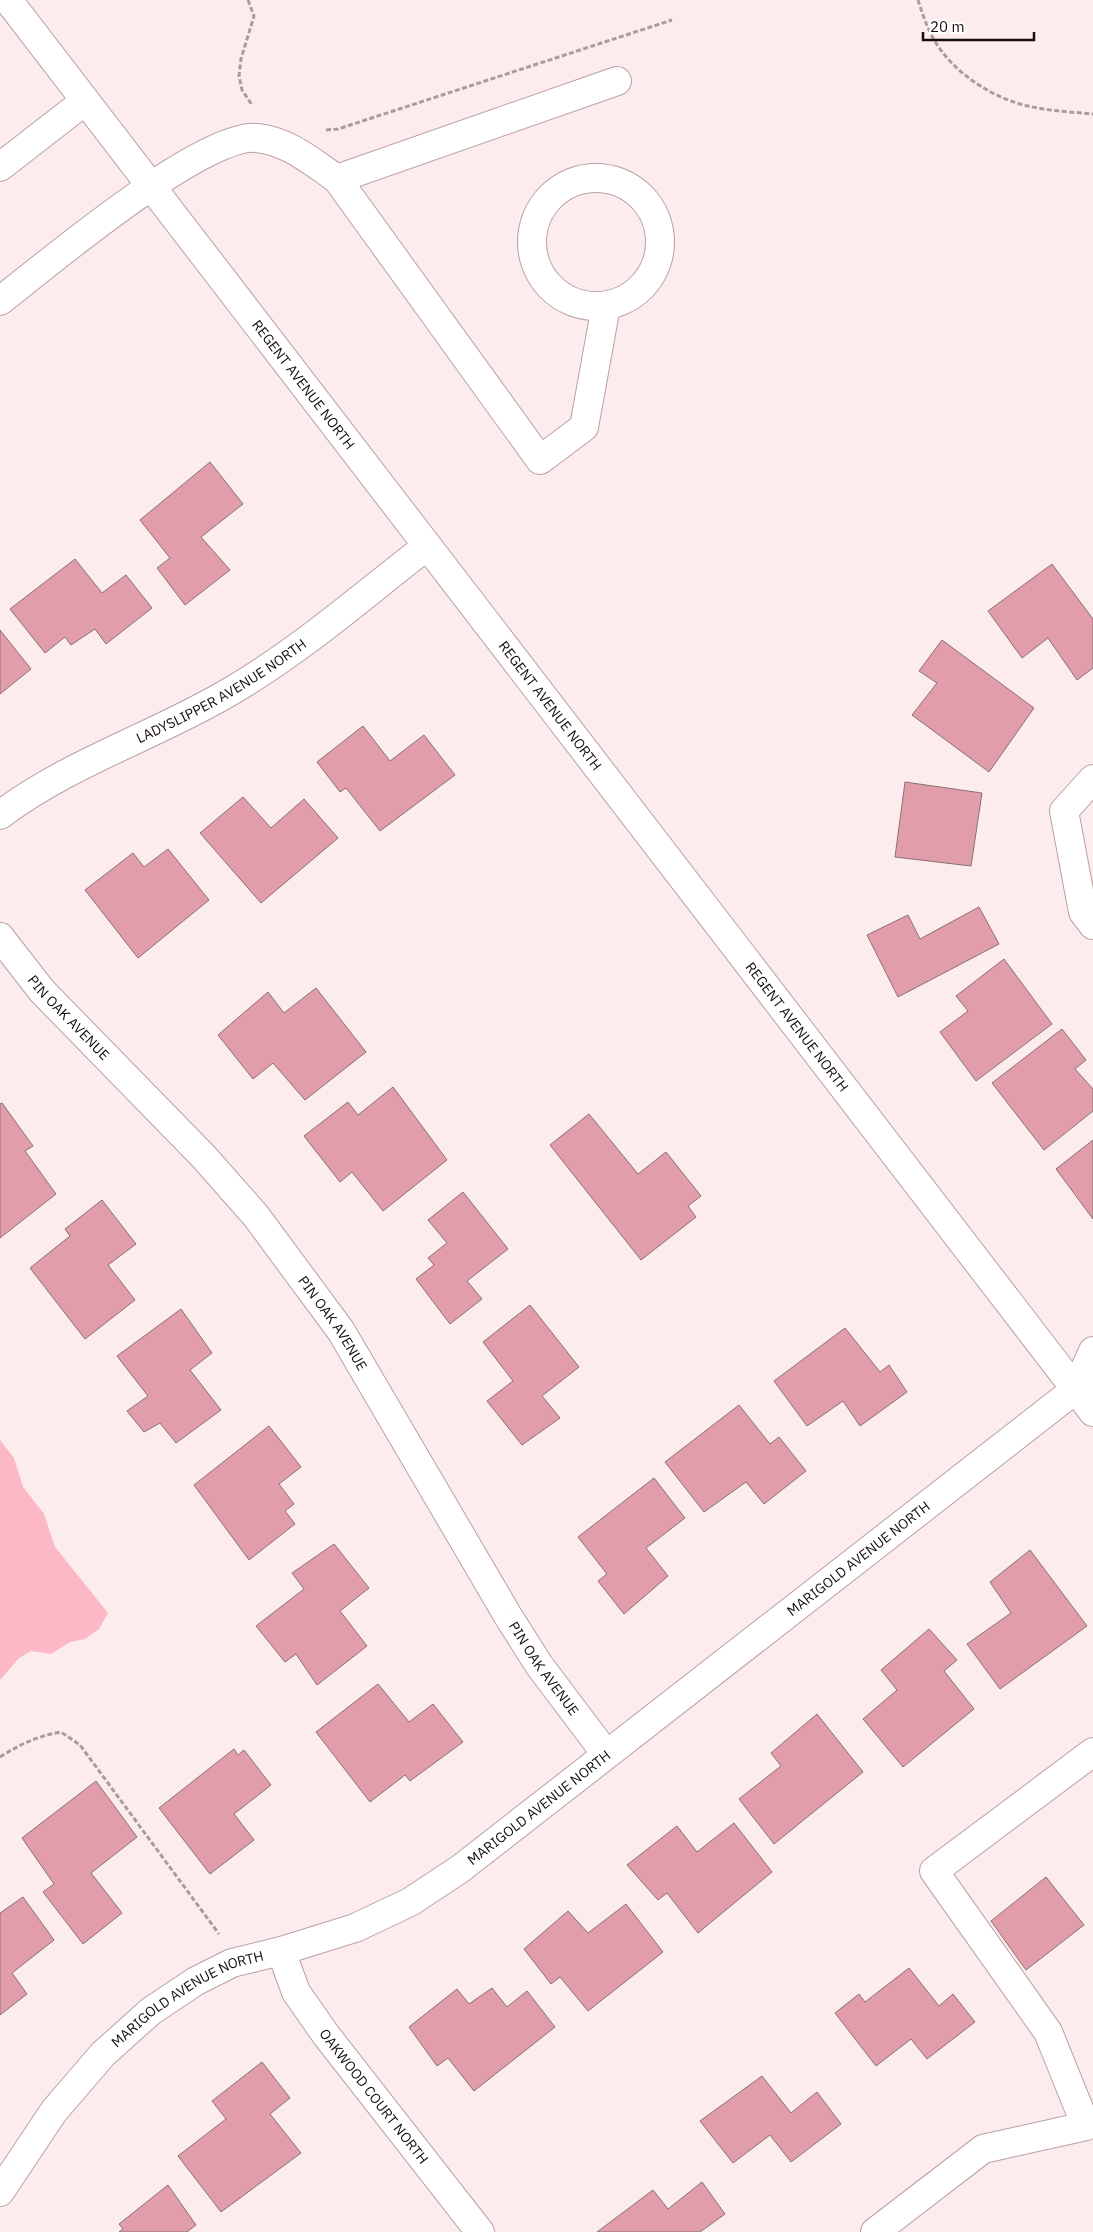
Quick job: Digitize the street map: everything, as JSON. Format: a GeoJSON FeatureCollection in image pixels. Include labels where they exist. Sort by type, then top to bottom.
{"type":"FeatureCollection","features":[{"type":"Feature","properties":{"kind":"street","name":"REGENT AVENUE NORTH"},"geometry":{"type":"LineString","coordinates":[[8,0],[428,546],[1084,1387],[1093,1412]]}},
{"type":"Feature","properties":{"kind":"street"},"geometry":{"type":"LineString","coordinates":[[337,179],[616,81]]}},
{"type":"Feature","properties":{"kind":"street"},"geometry":{"type":"LineString","coordinates":[[0,167],[85,101]]}},
{"type":"Feature","properties":{"kind":"street"},"geometry":{"type":"LineString","coordinates":[[0,301],[105,220],[196,158],[226,144],[256,138],[292,147],[337,179],[540,460],[584,427],[606,306]]}},
{"type":"Feature","properties":{"kind":"street"},"geometry":{"type":"LineString","coordinates":[[596,177],[618,181],[637,192],[652,208],[660,229],[660,252],[654,271],[642,288],[626,300],[606,306],[585,306],[566,299],[549,287],[538,270],[531,250],[532,230],[540,209],[555,192],[574,181],[596,177]]}},
{"type":"Feature","properties":{"kind":"street","name":"LADYSLIPPER AVENUE NORTH"},"geometry":{"type":"LineString","coordinates":[[0,815],[59,777],[226,694],[303,644],[428,546]]}},
{"type":"Feature","properties":{"kind":"street"},"geometry":{"type":"LineString","coordinates":[[1093,780],[1064,811],[1083,912],[1093,925]]}},
{"type":"Feature","properties":{"kind":"street","name":"PIN OAK AVENUE"},"geometry":{"type":"LineString","coordinates":[[0,938],[42,991],[204,1157],[256,1216],[341,1331],[508,1616],[540,1666],[606,1754]]}},
{"type":"Feature","properties":{"kind":"street"},"geometry":{"type":"LineString","coordinates":[[1084,1387],[1093,1352]]}},
{"type":"Feature","properties":{"kind":"street","name":"MARIGOLD AVENUE NORTH"},"geometry":{"type":"LineString","coordinates":[[0,2192],[54,2111],[103,2054],[151,2011],[196,1981],[232,1963],[281,1951],[355,1928],[410,1902],[460,1869],[606,1754],[1084,1387]]}},
{"type":"Feature","properties":{"kind":"street"},"geometry":{"type":"LineString","coordinates":[[875,2232],[983,2149],[1086,2126],[1048,2032],[934,1871],[1093,1752]]}},
{"type":"Feature","properties":{"kind":"street","name":"OAKWOOD COURT NORTH"},"geometry":{"type":"LineString","coordinates":[[281,1951],[296,1992],[326,2035],[480,2232]]}},
{"type":"Feature","properties":{"kind":"path"},"geometry":{"type":"LineString","coordinates":[[248,0],[254,16],[241,59],[239,76],[246,97],[251,104],[258,108]]}},
{"type":"Feature","properties":{"kind":"path"},"geometry":{"type":"LineString","coordinates":[[918,0],[938,46],[957,67],[977,83],[1005,99],[1028,106],[1093,114]]}},
{"type":"Feature","properties":{"kind":"path"},"geometry":{"type":"LineString","coordinates":[[321,131],[338,129],[672,20]]}},
{"type":"Feature","properties":{"kind":"path"},"geometry":{"type":"LineString","coordinates":[[0,1756],[19,1744],[61,1732],[80,1744],[219,1934],[232,1963]]}},
{"type":"Feature","properties":{"kind":"shaded area"},"geometry":{"type":"Polygon","coordinates":[[[0,1440],[14,1458],[23,1487],[44,1514],[55,1547],[108,1613],[99,1629],[85,1639],[70,1642],[51,1654],[31,1651],[19,1658],[0,1680],[0,1440]]]}},
{"type":"Feature","properties":{"kind":"building"},"geometry":{"type":"Polygon","coordinates":[[[210,462],[243,504],[201,537],[230,570],[185,605],[157,568],[170,558],[140,520],[210,462]]]}},
{"type":"Feature","properties":{"kind":"building"},"geometry":{"type":"Polygon","coordinates":[[[75,559],[102,593],[126,575],[152,608],[106,644],[95,629],[71,645],[65,637],[45,653],[10,609],[75,559]]]}},
{"type":"Feature","properties":{"kind":"building"},"geometry":{"type":"Polygon","coordinates":[[[1052,564],[1093,619],[1093,668],[1077,680],[1048,638],[1022,658],[988,611],[1052,564]]]}},
{"type":"Feature","properties":{"kind":"building"},"geometry":{"type":"Polygon","coordinates":[[[0,630],[31,669],[0,694],[0,630]]]}},
{"type":"Feature","properties":{"kind":"building"},"geometry":{"type":"Polygon","coordinates":[[[942,640],[1034,708],[989,772],[912,715],[937,683],[919,671],[942,640]]]}},
{"type":"Feature","properties":{"kind":"building"},"geometry":{"type":"Polygon","coordinates":[[[363,726],[390,761],[424,735],[455,775],[380,831],[346,788],[340,792],[317,762],[363,726]]]}},
{"type":"Feature","properties":{"kind":"building"},"geometry":{"type":"Polygon","coordinates":[[[905,782],[982,793],[971,866],[895,857],[905,782]]]}},
{"type":"Feature","properties":{"kind":"building"},"geometry":{"type":"Polygon","coordinates":[[[243,797],[271,828],[304,799],[338,838],[261,903],[200,833],[243,797]]]}},
{"type":"Feature","properties":{"kind":"building"},"geometry":{"type":"Polygon","coordinates":[[[168,849],[209,900],[138,958],[85,890],[133,853],[144,867],[168,849]]]}},
{"type":"Feature","properties":{"kind":"building"},"geometry":{"type":"Polygon","coordinates":[[[979,907],[999,944],[898,997],[867,935],[908,915],[920,939],[979,907]]]}},
{"type":"Feature","properties":{"kind":"building"},"geometry":{"type":"Polygon","coordinates":[[[1004,959],[1052,1024],[976,1081],[940,1032],[968,1011],[956,996],[1004,959]]]}},
{"type":"Feature","properties":{"kind":"building"},"geometry":{"type":"Polygon","coordinates":[[[316,988],[366,1052],[305,1100],[273,1063],[253,1079],[218,1035],[268,992],[284,1013],[316,988]]]}},
{"type":"Feature","properties":{"kind":"building"},"geometry":{"type":"Polygon","coordinates":[[[1062,1029],[1086,1060],[1075,1069],[1093,1089],[1093,1111],[1044,1150],[992,1083],[1062,1029]]]}},
{"type":"Feature","properties":{"kind":"building"},"geometry":{"type":"Polygon","coordinates":[[[393,1087],[447,1160],[383,1211],[352,1172],[340,1182],[304,1136],[348,1102],[358,1115],[393,1087]]]}},
{"type":"Feature","properties":{"kind":"building"},"geometry":{"type":"Polygon","coordinates":[[[2,1103],[33,1146],[25,1151],[56,1194],[0,1238],[0,1104],[2,1103]]]}},
{"type":"Feature","properties":{"kind":"building"},"geometry":{"type":"Polygon","coordinates":[[[589,1114],[638,1174],[666,1152],[701,1196],[688,1206],[696,1217],[641,1260],[550,1145],[589,1114]]]}},
{"type":"Feature","properties":{"kind":"building"},"geometry":{"type":"Polygon","coordinates":[[[1093,1140],[1093,1219],[1056,1169],[1093,1140]]]}},
{"type":"Feature","properties":{"kind":"building"},"geometry":{"type":"Polygon","coordinates":[[[463,1192],[508,1249],[467,1281],[482,1299],[450,1324],[416,1279],[434,1265],[428,1258],[447,1243],[428,1220],[463,1192]]]}},
{"type":"Feature","properties":{"kind":"building"},"geometry":{"type":"Polygon","coordinates":[[[102,1200],[136,1244],[108,1265],[135,1300],[85,1339],[30,1268],[70,1236],[65,1229],[102,1200]]]}},
{"type":"Feature","properties":{"kind":"building"},"geometry":{"type":"Polygon","coordinates":[[[530,1305],[579,1367],[542,1396],[560,1418],[522,1445],[487,1401],[513,1381],[483,1342],[530,1305]]]}},
{"type":"Feature","properties":{"kind":"building"},"geometry":{"type":"Polygon","coordinates":[[[181,1309],[212,1353],[190,1370],[221,1410],[176,1443],[160,1423],[144,1432],[127,1411],[148,1396],[117,1356],[181,1309]]]}},
{"type":"Feature","properties":{"kind":"building"},"geometry":{"type":"Polygon","coordinates":[[[845,1328],[880,1372],[889,1365],[907,1392],[860,1426],[843,1401],[807,1426],[774,1381],[845,1328]]]}},
{"type":"Feature","properties":{"kind":"building"},"geometry":{"type":"Polygon","coordinates":[[[739,1405],[770,1444],[779,1437],[806,1471],[764,1504],[746,1482],[704,1512],[665,1462],[739,1405]]]}},
{"type":"Feature","properties":{"kind":"building"},"geometry":{"type":"Polygon","coordinates":[[[269,1426],[301,1467],[279,1484],[294,1504],[285,1511],[295,1524],[249,1560],[194,1485],[269,1426]]]}},
{"type":"Feature","properties":{"kind":"building"},"geometry":{"type":"Polygon","coordinates":[[[654,1478],[685,1518],[646,1548],[668,1576],[624,1614],[598,1581],[607,1574],[578,1537],[654,1478]]]}},
{"type":"Feature","properties":{"kind":"building"},"geometry":{"type":"Polygon","coordinates":[[[334,1544],[369,1588],[340,1611],[367,1646],[317,1685],[296,1654],[285,1662],[256,1626],[304,1589],[292,1573],[334,1544]]]}},
{"type":"Feature","properties":{"kind":"building"},"geometry":{"type":"Polygon","coordinates":[[[1030,1550],[1087,1626],[1000,1689],[967,1644],[1011,1613],[990,1582],[1030,1550]]]}},
{"type":"Feature","properties":{"kind":"building"},"geometry":{"type":"Polygon","coordinates":[[[929,1629],[957,1660],[944,1671],[974,1709],[903,1767],[863,1719],[897,1690],[881,1670],[929,1629]]]}},
{"type":"Feature","properties":{"kind":"building"},"geometry":{"type":"Polygon","coordinates":[[[378,1684],[409,1722],[433,1704],[463,1742],[410,1781],[405,1775],[370,1802],[316,1732],[378,1684]]]}},
{"type":"Feature","properties":{"kind":"building"},"geometry":{"type":"Polygon","coordinates":[[[817,1714],[863,1772],[774,1844],[739,1799],[781,1766],[771,1753],[817,1714]]]}},
{"type":"Feature","properties":{"kind":"building"},"geometry":{"type":"Polygon","coordinates":[[[234,1749],[238,1755],[244,1750],[271,1785],[234,1814],[254,1840],[210,1874],[159,1808],[234,1749]]]}},
{"type":"Feature","properties":{"kind":"building"},"geometry":{"type":"Polygon","coordinates":[[[96,1781],[137,1837],[91,1873],[122,1913],[83,1944],[43,1892],[54,1884],[22,1838],[96,1781]]]}},
{"type":"Feature","properties":{"kind":"building"},"geometry":{"type":"Polygon","coordinates":[[[734,1823],[772,1872],[698,1933],[667,1893],[658,1900],[627,1865],[677,1826],[697,1852],[734,1823]]]}},
{"type":"Feature","properties":{"kind":"building"},"geometry":{"type":"Polygon","coordinates":[[[1046,1877],[1084,1925],[1026,1970],[991,1921],[1046,1877]]]}},
{"type":"Feature","properties":{"kind":"building"},"geometry":{"type":"Polygon","coordinates":[[[23,1897],[54,1940],[12,1973],[27,1994],[0,2015],[0,1913],[23,1897]]]}},
{"type":"Feature","properties":{"kind":"building"},"geometry":{"type":"Polygon","coordinates":[[[626,1904],[663,1952],[588,2011],[560,1977],[551,1984],[524,1949],[568,1911],[588,1933],[626,1904]]]}},
{"type":"Feature","properties":{"kind":"building"},"geometry":{"type":"Polygon","coordinates":[[[909,1968],[939,2006],[953,1994],[975,2022],[927,2059],[911,2039],[876,2066],[835,2013],[859,1994],[865,2002],[909,1968]]]}},
{"type":"Feature","properties":{"kind":"building"},"geometry":{"type":"Polygon","coordinates":[[[492,1988],[507,2007],[527,1991],[555,2027],[474,2091],[448,2058],[437,2066],[409,2027],[457,1989],[469,2004],[492,1988]]]}},
{"type":"Feature","properties":{"kind":"building"},"geometry":{"type":"Polygon","coordinates":[[[262,2062],[290,2098],[270,2114],[301,2153],[221,2212],[178,2156],[226,2119],[212,2101],[262,2062]]]}},
{"type":"Feature","properties":{"kind":"building"},"geometry":{"type":"Polygon","coordinates":[[[762,2076],[791,2113],[817,2092],[841,2124],[791,2162],[770,2135],[733,2163],[700,2121],[762,2076]]]}},
{"type":"Feature","properties":{"kind":"building"},"geometry":{"type":"Polygon","coordinates":[[[702,2182],[725,2214],[700,2232],[597,2232],[653,2190],[668,2209],[702,2182]]]}},
{"type":"Feature","properties":{"kind":"building"},"geometry":{"type":"Polygon","coordinates":[[[168,2185],[196,2225],[187,2232],[119,2232],[123,2229],[119,2224],[168,2185]]]}}]}
